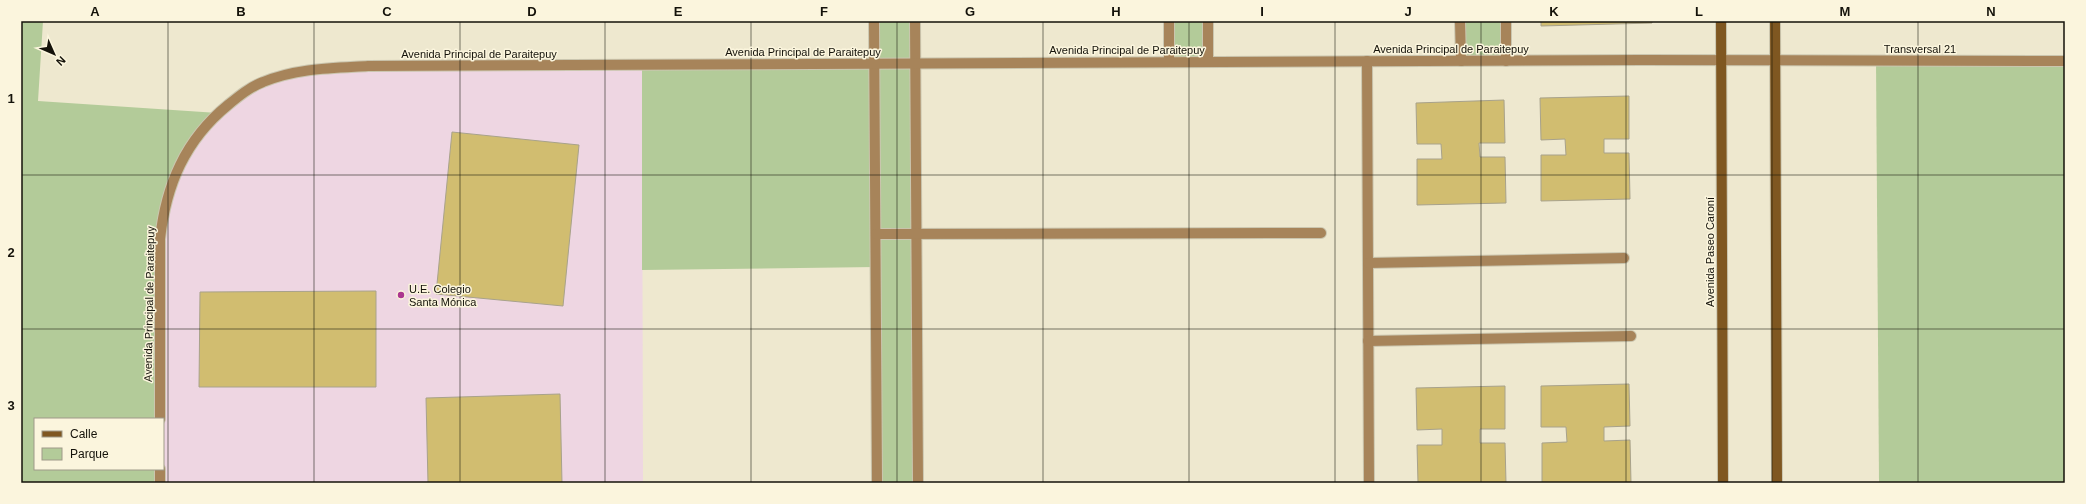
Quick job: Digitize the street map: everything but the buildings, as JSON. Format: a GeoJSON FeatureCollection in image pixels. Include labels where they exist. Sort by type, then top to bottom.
{"type":"FeatureCollection","features":[{"type":"Feature","properties":{"kind":"street"},"geometry":{"type":"LineString","coordinates":[[874,21],[877,483]]}},
{"type":"Feature","properties":{"kind":"street"},"geometry":{"type":"LineString","coordinates":[[915,21],[918,483]]}},
{"type":"Feature","properties":{"kind":"street"},"geometry":{"type":"LineString","coordinates":[[1169,21],[1169,62]]}},
{"type":"Feature","properties":{"kind":"street"},"geometry":{"type":"LineString","coordinates":[[1208,21],[1208,62]]}},
{"type":"Feature","properties":{"kind":"street"},"geometry":{"type":"LineString","coordinates":[[1460,21],[1460,61]]}},
{"type":"Feature","properties":{"kind":"street"},"geometry":{"type":"LineString","coordinates":[[1506,21],[1506,61]]}},
{"type":"Feature","properties":{"kind":"street","name":"Avenida Paseo Caroní"},"geometry":{"type":"LineString","coordinates":[[1721,21],[1723,483]]}},
{"type":"Feature","properties":{"kind":"street"},"geometry":{"type":"LineString","coordinates":[[1775,21],[1777,483]]}},
{"type":"Feature","properties":{"kind":"street","name":"Avenida Principal de Paraitepuy"},"geometry":{"type":"LineString","coordinates":[[160,418],[160,239],[164,210],[171,184],[184,156],[200,132],[218,113],[240,95],[262,82],[288,74],[323,69],[368,66],[1775,60]]}},
{"type":"Feature","properties":{"kind":"street","name":"Transversal 21"},"geometry":{"type":"LineString","coordinates":[[1775,60],[2065,61]]}},
{"type":"Feature","properties":{"kind":"street"},"geometry":{"type":"LineString","coordinates":[[1366,61],[1369,483]]}},
{"type":"Feature","properties":{"kind":"street"},"geometry":{"type":"LineString","coordinates":[[876,234],[1321,233]]}},
{"type":"Feature","properties":{"kind":"street"},"geometry":{"type":"LineString","coordinates":[[1368,264],[1624,258]]}},
{"type":"Feature","properties":{"kind":"street"},"geometry":{"type":"LineString","coordinates":[[1368,341],[1631,336]]}},
{"type":"Feature","properties":{"kind":"street"},"geometry":{"type":"LineString","coordinates":[[160,470],[160,483]]}},
{"type":"Feature","properties":{"kind":"shaded area","name":"U.E. Colegio Santa Mónica"},"geometry":{"type":"Polygon","coordinates":[[[642,65],[643,483],[160,483],[164,470],[164,210],[200,132],[262,82],[323,69],[642,65]]]}},
{"type":"Feature","properties":{"kind":"green space"},"geometry":{"type":"Polygon","coordinates":[[[21,21],[43,21],[38,101],[218,113],[200,132],[164,210],[160,418],[34,418],[34,470],[160,470],[160,483],[21,483],[21,21]]]}},
{"type":"Feature","properties":{"kind":"green space"},"geometry":{"type":"Polygon","coordinates":[[[874,21],[915,21],[918,483],[877,483],[876,267],[642,270],[642,65],[875,63],[874,21]]]}},
{"type":"Feature","properties":{"kind":"green space"},"geometry":{"type":"Polygon","coordinates":[[[1169,21],[1208,21],[1208,61],[1169,62],[1169,21]]]}},
{"type":"Feature","properties":{"kind":"green space"},"geometry":{"type":"Polygon","coordinates":[[[1460,21],[1506,21],[1506,61],[1461,61],[1460,21]]]}},
{"type":"Feature","properties":{"kind":"green space"},"geometry":{"type":"Polygon","coordinates":[[[1876,60],[2065,60],[2065,483],[1879,483],[1876,60]]]}},
{"type":"Feature","properties":{"kind":"place","name":"U.E. Colegio Santa Mónica"},"geometry":{"type":"Point","coordinates":[401,295]}}]}
